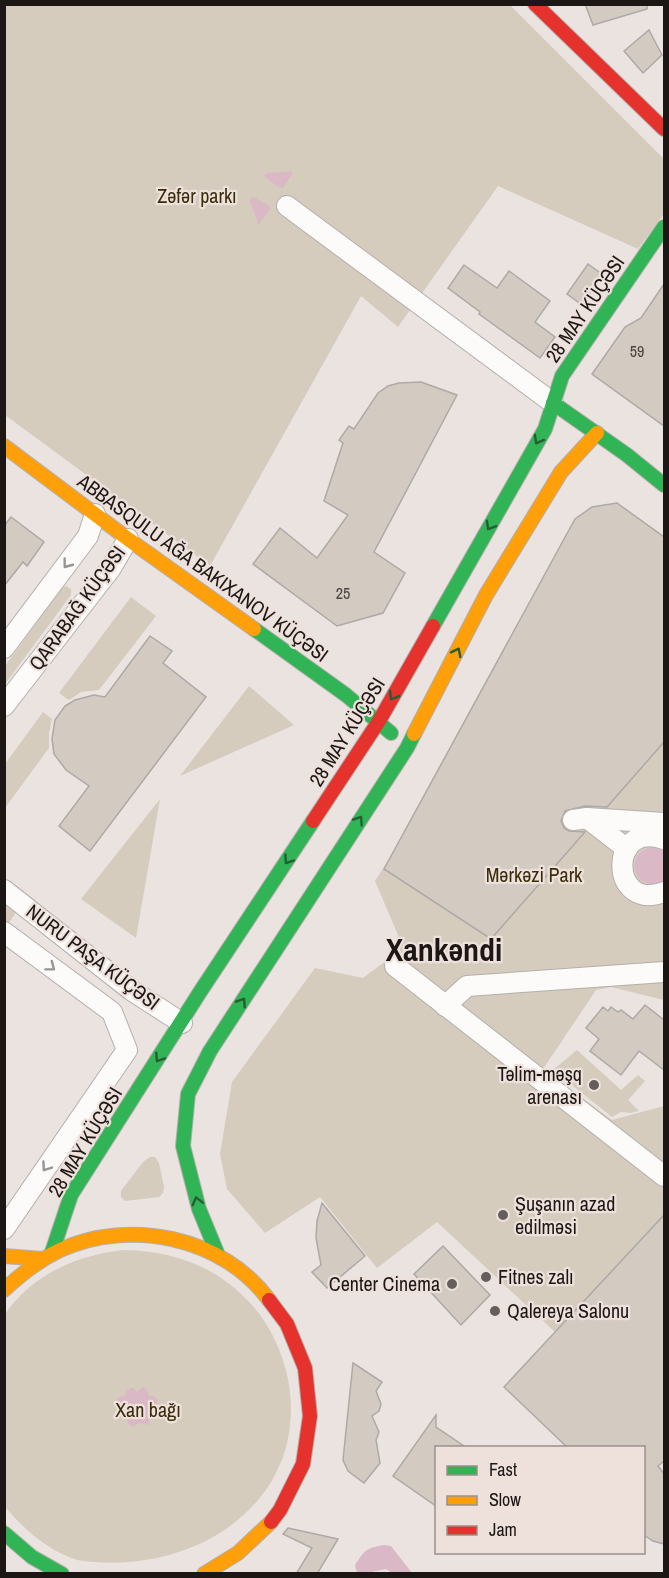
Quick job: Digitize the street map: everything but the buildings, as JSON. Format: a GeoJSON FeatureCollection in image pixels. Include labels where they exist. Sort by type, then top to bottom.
{"type":"FeatureCollection","features":[{"type":"Feature","properties":{"kind":"main road"},"geometry":{"type":"LineString","coordinates":[[536,4],[664,129]]}},
{"type":"Feature","properties":{"kind":"main road","name":"28 MAY KÜÇƏSI"},"geometry":{"type":"LineString","coordinates":[[47,1256],[71,1195],[200,992],[379,721],[544,429],[562,376],[664,227]]}},
{"type":"Feature","properties":{"kind":"main road"},"geometry":{"type":"LineString","coordinates":[[553,403],[664,484]]}},
{"type":"Feature","properties":{"kind":"main road"},"geometry":{"type":"LineString","coordinates":[[218,1255],[199,1209],[183,1146],[188,1094],[210,1051],[407,748],[486,595],[561,472],[597,433]]}},
{"type":"Feature","properties":{"kind":"main road"},"geometry":{"type":"LineString","coordinates":[[4,446],[128,539],[346,695],[379,721],[407,748]]}},
{"type":"Feature","properties":{"kind":"main road"},"geometry":{"type":"LineString","coordinates":[[4,1290],[47,1256],[95,1238],[134,1233],[172,1238],[218,1255],[252,1278],[279,1309],[298,1345],[309,1383],[308,1442],[297,1480],[271,1523],[232,1558],[204,1574]]}},
{"type":"Feature","properties":{"kind":"main road"},"geometry":{"type":"LineString","coordinates":[[4,1256],[47,1256]]}},
{"type":"Feature","properties":{"kind":"main road"},"geometry":{"type":"LineString","coordinates":[[4,1533],[54,1572]]}},
{"type":"Feature","properties":{"kind":"main road"},"geometry":{"type":"LineString","coordinates":[[245,1546],[246,1564]]}},
{"type":"Feature","properties":{"kind":"street"},"geometry":{"type":"LineString","coordinates":[[287,206],[553,403]]}},
{"type":"Feature","properties":{"kind":"street","name":"QARABAĞ KÜÇƏSI"},"geometry":{"type":"LineString","coordinates":[[4,648],[88,536],[95,514]]}},
{"type":"Feature","properties":{"kind":"street","name":"QARABAĞ KÜÇƏSI"},"geometry":{"type":"LineString","coordinates":[[4,706],[111,568],[128,539]]}},
{"type":"Feature","properties":{"kind":"street"},"geometry":{"type":"LineString","coordinates":[[627,849],[580,819],[664,823]]}},
{"type":"Feature","properties":{"kind":"street"},"geometry":{"type":"LineString","coordinates":[[664,839],[648,836],[640,838],[627,849],[622,866],[627,883],[640,894],[649,896],[664,892]]}},
{"type":"Feature","properties":{"kind":"street","name":"NURU PAŞA KÜÇƏSI"},"geometry":{"type":"LineString","coordinates":[[4,890],[131,990],[182,1023]]}},
{"type":"Feature","properties":{"kind":"street","name":"NURU PAŞA KÜÇƏSI"},"geometry":{"type":"LineString","coordinates":[[4,932],[112,1012],[127,1050],[4,1228]]}},
{"type":"Feature","properties":{"kind":"street"},"geometry":{"type":"LineString","coordinates":[[395,966],[664,1176]]}},
{"type":"Feature","properties":{"kind":"street"},"geometry":{"type":"LineString","coordinates":[[444,1006],[467,986],[664,972]]}},
{"type":"Feature","properties":{"kind":"green space","name":"Zəfər parkı"},"geometry":{"type":"Polygon","coordinates":[[[5,5],[510,5],[664,159],[664,214],[638,249],[498,186],[398,327],[361,296],[210,566],[5,415],[5,5]]]}},
{"type":"Feature","properties":{"kind":"green space","name":"Mərkəzi Park"},"geometry":{"type":"Polygon","coordinates":[[[617,503],[664,537],[664,1000],[611,987],[596,990],[543,1069],[612,1120],[664,1106],[664,1223],[660,1220],[555,1332],[437,1222],[377,1268],[320,1197],[265,1233],[227,1189],[220,1154],[232,1082],[315,968],[363,978],[387,960],[398,935],[375,881],[429,797],[575,519],[592,507],[617,503]]]}},
{"type":"Feature","properties":{"kind":"green space"},"geometry":{"type":"Polygon","coordinates":[[[66,586],[71,589],[71,595],[5,684],[5,666],[62,588],[66,586]]]}},
{"type":"Feature","properties":{"kind":"green space"},"geometry":{"type":"Polygon","coordinates":[[[131,597],[156,616],[99,690],[81,692],[69,700],[59,693],[131,597]]]}},
{"type":"Feature","properties":{"kind":"green space"},"geometry":{"type":"Polygon","coordinates":[[[249,686],[294,725],[180,776],[249,686]]]}},
{"type":"Feature","properties":{"kind":"green space"},"geometry":{"type":"Polygon","coordinates":[[[43,712],[52,719],[49,748],[5,808],[5,764],[43,712]]]}},
{"type":"Feature","properties":{"kind":"green space"},"geometry":{"type":"Polygon","coordinates":[[[160,799],[136,938],[81,899],[160,799]]]}},
{"type":"Feature","properties":{"kind":"green space"},"geometry":{"type":"Polygon","coordinates":[[[4,901],[17,911],[8,924],[5,921],[4,901]]]}},
{"type":"Feature","properties":{"kind":"green space","name":"Təlim-məşq arenası"},"geometry":{"type":"Polygon","coordinates":[[[577,1050],[621,1090],[638,1075],[645,1081],[628,1100],[639,1111],[621,1112],[612,1117],[553,1070],[577,1050]]]}},
{"type":"Feature","properties":{"kind":"green space"},"geometry":{"type":"Polygon","coordinates":[[[150,1157],[155,1157],[159,1163],[163,1193],[159,1197],[125,1201],[121,1197],[121,1191],[143,1162],[150,1157]]]}},
{"type":"Feature","properties":{"kind":"green space","name":"Xan bağı"},"geometry":{"type":"Polygon","coordinates":[[[124,1250],[176,1257],[193,1263],[223,1279],[250,1303],[269,1329],[282,1358],[288,1379],[290,1423],[281,1462],[262,1495],[235,1522],[201,1543],[163,1557],[121,1562],[77,1560],[56,1551],[37,1538],[5,1507],[5,1314],[29,1288],[57,1269],[90,1256],[124,1250]]]}},
{"type":"Feature","properties":{"kind":"shaded area"},"geometry":{"type":"Polygon","coordinates":[[[292,171],[283,188],[278,187],[264,176],[267,173],[292,171]]]}},
{"type":"Feature","properties":{"kind":"shaded area"},"geometry":{"type":"Polygon","coordinates":[[[254,197],[268,205],[270,209],[259,225],[250,201],[254,197]]]}},
{"type":"Feature","properties":{"kind":"shaded area"},"geometry":{"type":"Polygon","coordinates":[[[652,847],[664,851],[664,880],[654,884],[640,879],[635,865],[642,851],[652,847]]]}},
{"type":"Feature","properties":{"kind":"shaded area"},"geometry":{"type":"Polygon","coordinates":[[[142,1387],[147,1389],[149,1396],[156,1398],[157,1403],[154,1407],[158,1410],[158,1415],[150,1417],[149,1425],[139,1423],[133,1427],[129,1425],[127,1419],[118,1416],[120,1408],[116,1405],[116,1400],[125,1396],[126,1390],[133,1388],[137,1392],[142,1387]]]}},
{"type":"Feature","properties":{"kind":"shaded area"},"geometry":{"type":"Polygon","coordinates":[[[384,1545],[391,1546],[412,1573],[392,1573],[386,1569],[357,1573],[355,1565],[364,1553],[384,1545]]]}},
{"type":"Feature","properties":{"kind":"traffic: fast"},"geometry":{"type":"LineString","coordinates":[[433,626],[545,429],[562,376],[664,227]]}},
{"type":"Feature","properties":{"kind":"traffic: fast"},"geometry":{"type":"LineString","coordinates":[[553,403],[627,455],[664,485]]}},
{"type":"Feature","properties":{"kind":"traffic: fast"},"geometry":{"type":"LineString","coordinates":[[254,629],[346,695],[391,733]]}},
{"type":"Feature","properties":{"kind":"traffic: fast"},"geometry":{"type":"LineString","coordinates":[[218,1255],[199,1209],[183,1146],[188,1094],[210,1051],[414,734]]}},
{"type":"Feature","properties":{"kind":"traffic: fast"},"geometry":{"type":"LineString","coordinates":[[52,1252],[71,1195],[200,992],[313,821]]}},
{"type":"Feature","properties":{"kind":"traffic: fast"},"geometry":{"type":"LineString","coordinates":[[4,1533],[32,1557],[62,1574]]}},
{"type":"Feature","properties":{"kind":"traffic: slow"},"geometry":{"type":"LineString","coordinates":[[414,734],[486,595],[561,472],[597,433]]}},
{"type":"Feature","properties":{"kind":"traffic: slow"},"geometry":{"type":"LineString","coordinates":[[4,446],[128,539],[254,629]]}},
{"type":"Feature","properties":{"kind":"traffic: slow"},"geometry":{"type":"LineString","coordinates":[[4,1290],[30,1268],[60,1250],[87,1240],[116,1235],[145,1235],[174,1239],[201,1248],[227,1261],[250,1278],[269,1300]]}},
{"type":"Feature","properties":{"kind":"traffic: slow"},"geometry":{"type":"LineString","coordinates":[[4,1256],[42,1259]]}},
{"type":"Feature","properties":{"kind":"traffic: slow"},"geometry":{"type":"LineString","coordinates":[[204,1574],[238,1553],[271,1522]]}},
{"type":"Feature","properties":{"kind":"traffic: jam"},"geometry":{"type":"LineString","coordinates":[[535,4],[664,129]]}},
{"type":"Feature","properties":{"kind":"traffic: jam"},"geometry":{"type":"LineString","coordinates":[[313,821],[379,721],[433,626]]}},
{"type":"Feature","properties":{"kind":"traffic: jam"},"geometry":{"type":"LineString","coordinates":[[269,1300],[287,1324],[305,1368],[310,1416],[303,1464],[280,1510],[271,1522]]}},
{"type":"Feature","properties":{"kind":"place","name":"Təlim-məşq arenası"},"geometry":{"type":"Point","coordinates":[594,1085]}},
{"type":"Feature","properties":{"kind":"place","name":"Şuşanın azad edilməsi"},"geometry":{"type":"Point","coordinates":[503,1215]}},
{"type":"Feature","properties":{"kind":"place","name":"Fitnes zalı"},"geometry":{"type":"Point","coordinates":[486,1277]}},
{"type":"Feature","properties":{"kind":"place","name":"Center Cinema"},"geometry":{"type":"Point","coordinates":[452,1284]}},
{"type":"Feature","properties":{"kind":"place","name":"Qalereya Salonu"},"geometry":{"type":"Point","coordinates":[495,1311]}},
{"type":"Feature","properties":{"kind":"district","name":"Xankəndi"},"geometry":{"type":"Point","coordinates":[444,950]}}]}
